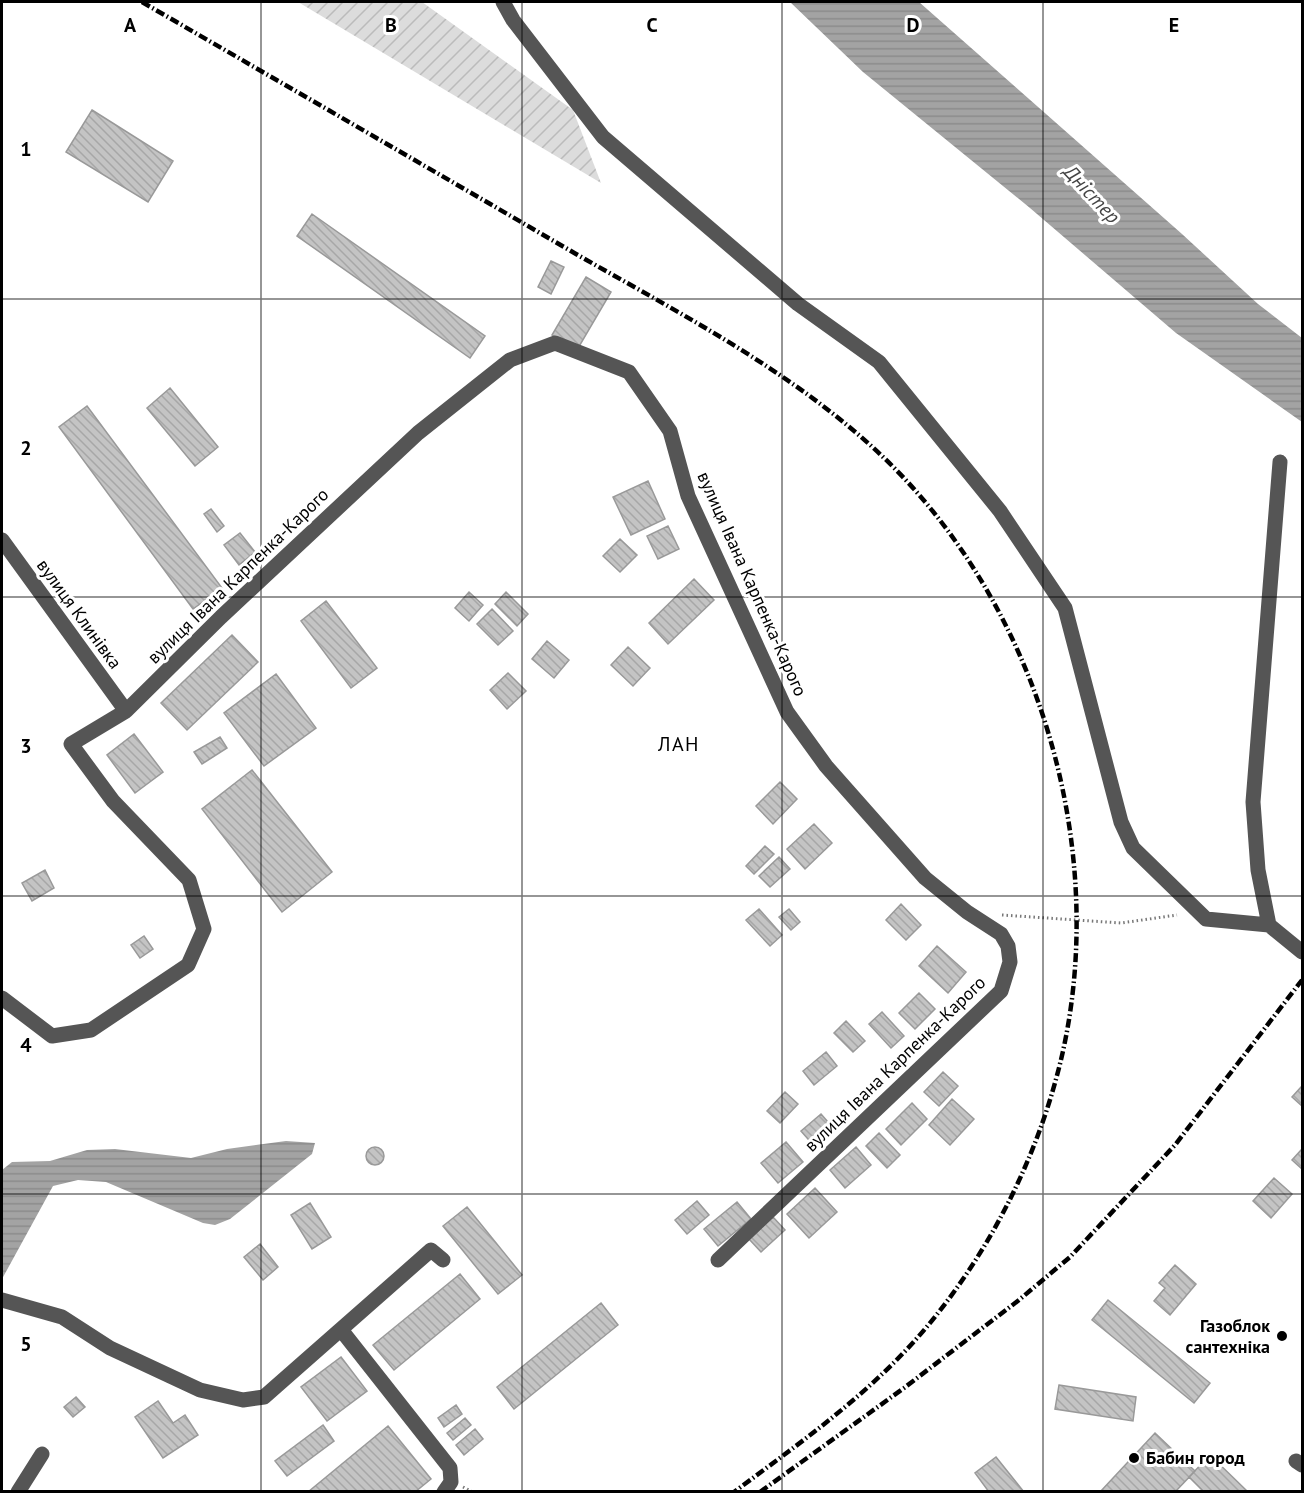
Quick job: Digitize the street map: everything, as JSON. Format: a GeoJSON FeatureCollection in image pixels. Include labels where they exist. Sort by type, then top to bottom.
{"type":"FeatureCollection","features":[{"type":"Feature","properties":{"kind":"street"},"geometry":{"type":"LineString","coordinates":[[503,2],[513,20],[603,137],[798,304],[879,362],[1000,511],[1065,608],[1121,822],[1133,848],[1206,919],[1269,925],[1302,952]]}},
{"type":"Feature","properties":{"kind":"street","name":"вулиця Івана Карпенка-Карого"},"geometry":{"type":"LineString","coordinates":[[2,998],[52,1036],[91,1030],[188,964],[204,929],[189,880],[113,801],[71,744],[126,711],[418,433],[510,360],[555,343],[629,372],[670,431],[688,496],[787,712],[826,766],[887,837],[925,878],[967,912],[1001,934],[1009,954],[1010,962],[1001,991],[717,1260]]}},
{"type":"Feature","properties":{"kind":"street"},"geometry":{"type":"LineString","coordinates":[[1269,925],[1258,870],[1253,802],[1280,462]]}},
{"type":"Feature","properties":{"kind":"street","name":"вулиця Клинівка"},"geometry":{"type":"LineString","coordinates":[[2,540],[126,711]]}},
{"type":"Feature","properties":{"kind":"street"},"geometry":{"type":"LineString","coordinates":[[2,1300],[62,1317],[110,1348],[200,1390],[243,1400],[264,1397],[431,1250],[443,1260]]}},
{"type":"Feature","properties":{"kind":"street"},"geometry":{"type":"LineString","coordinates":[[342,1330],[450,1468],[451,1482],[444,1491]]}},
{"type":"Feature","properties":{"kind":"street"},"geometry":{"type":"LineString","coordinates":[[18,1491],[42,1454]]}},
{"type":"Feature","properties":{"kind":"path"},"geometry":{"type":"LineString","coordinates":[[1001,915],[1121,922],[1177,915],[1206,919]]}},
{"type":"Feature","properties":{"kind":"shaded area"},"geometry":{"type":"Polygon","coordinates":[[[298,2],[422,2],[573,110],[601,183],[298,2]]]}},
{"type":"Feature","properties":{"kind":"water","name":"Дністер"},"geometry":{"type":"Polygon","coordinates":[[[790,2],[919,2],[1258,304],[1302,338],[1302,422],[1176,333],[1030,208],[863,72],[790,2]]]}},
{"type":"Feature","properties":{"kind":"water"},"geometry":{"type":"Polygon","coordinates":[[[286,1141],[315,1143],[312,1154],[230,1219],[215,1225],[203,1223],[106,1182],[78,1180],[53,1186],[2,1279],[2,1170],[12,1162],[50,1161],[87,1150],[115,1149],[191,1158],[227,1149],[286,1141]]]}},
{"type":"Feature","properties":{"kind":"building"},"geometry":{"type":"Polygon","coordinates":[[[92,110],[173,161],[148,202],[66,152],[92,110]]]}},
{"type":"Feature","properties":{"kind":"building"},"geometry":{"type":"Polygon","coordinates":[[[312,214],[485,336],[470,358],[297,236],[312,214]]]}},
{"type":"Feature","properties":{"kind":"building"},"geometry":{"type":"Polygon","coordinates":[[[551,261],[564,267],[551,294],[538,287],[551,261]]]}},
{"type":"Feature","properties":{"kind":"building"},"geometry":{"type":"Polygon","coordinates":[[[586,277],[611,292],[577,350],[552,335],[586,277]]]}},
{"type":"Feature","properties":{"kind":"building"},"geometry":{"type":"Polygon","coordinates":[[[170,388],[218,447],[195,466],[147,408],[170,388]]]}},
{"type":"Feature","properties":{"kind":"building"},"geometry":{"type":"Polygon","coordinates":[[[87,406],[222,588],[193,609],[59,427],[87,406]]]}},
{"type":"Feature","properties":{"kind":"building"},"geometry":{"type":"Polygon","coordinates":[[[648,481],[665,519],[631,535],[613,497],[648,481]]]}},
{"type":"Feature","properties":{"kind":"building"},"geometry":{"type":"Polygon","coordinates":[[[211,509],[224,526],[217,532],[204,514],[211,509]]]}},
{"type":"Feature","properties":{"kind":"building"},"geometry":{"type":"Polygon","coordinates":[[[668,526],[679,549],[658,559],[647,536],[668,526]]]}},
{"type":"Feature","properties":{"kind":"building"},"geometry":{"type":"Polygon","coordinates":[[[240,533],[255,552],[239,565],[224,545],[240,533]]]}},
{"type":"Feature","properties":{"kind":"building"},"geometry":{"type":"Polygon","coordinates":[[[620,539],[637,555],[620,572],[603,556],[620,539]]]}},
{"type":"Feature","properties":{"kind":"building"},"geometry":{"type":"Polygon","coordinates":[[[694,579],[714,600],[668,644],[649,623],[694,579]]]}},
{"type":"Feature","properties":{"kind":"building"},"geometry":{"type":"Polygon","coordinates":[[[469,592],[483,605],[469,621],[455,608],[469,592]]]}},
{"type":"Feature","properties":{"kind":"building"},"geometry":{"type":"Polygon","coordinates":[[[506,592],[528,614],[517,626],[495,604],[506,592]]]}},
{"type":"Feature","properties":{"kind":"building"},"geometry":{"type":"Polygon","coordinates":[[[326,601],[377,668],[351,688],[301,621],[326,601]]]}},
{"type":"Feature","properties":{"kind":"building"},"geometry":{"type":"Polygon","coordinates":[[[492,609],[513,631],[498,645],[477,624],[492,609]]]}},
{"type":"Feature","properties":{"kind":"building"},"geometry":{"type":"Polygon","coordinates":[[[232,635],[258,662],[187,730],[161,703],[232,635]]]}},
{"type":"Feature","properties":{"kind":"building"},"geometry":{"type":"Polygon","coordinates":[[[547,641],[569,660],[554,678],[532,659],[547,641]]]}},
{"type":"Feature","properties":{"kind":"building"},"geometry":{"type":"Polygon","coordinates":[[[628,647],[650,668],[633,686],[611,665],[628,647]]]}},
{"type":"Feature","properties":{"kind":"building"},"geometry":{"type":"Polygon","coordinates":[[[508,673],[526,691],[507,709],[490,690],[508,673]]]}},
{"type":"Feature","properties":{"kind":"building"},"geometry":{"type":"Polygon","coordinates":[[[276,674],[316,728],[264,766],[224,713],[276,674]]]}},
{"type":"Feature","properties":{"kind":"building"},"geometry":{"type":"Polygon","coordinates":[[[134,734],[163,772],[135,793],[107,755],[134,734]]]}},
{"type":"Feature","properties":{"kind":"building"},"geometry":{"type":"Polygon","coordinates":[[[220,737],[227,748],[202,764],[194,752],[220,737]]]}},
{"type":"Feature","properties":{"kind":"building"},"geometry":{"type":"Polygon","coordinates":[[[252,770],[332,872],[282,912],[202,809],[252,770]]]}},
{"type":"Feature","properties":{"kind":"building"},"geometry":{"type":"Polygon","coordinates":[[[780,782],[797,799],[773,824],[756,806],[780,782]]]}},
{"type":"Feature","properties":{"kind":"building"},"geometry":{"type":"Polygon","coordinates":[[[814,824],[832,843],[805,869],[787,849],[814,824]]]}},
{"type":"Feature","properties":{"kind":"building"},"geometry":{"type":"Polygon","coordinates":[[[765,846],[774,854],[754,874],[746,866],[765,846]]]}},
{"type":"Feature","properties":{"kind":"building"},"geometry":{"type":"Polygon","coordinates":[[[779,857],[790,869],[770,887],[759,876],[779,857]]]}},
{"type":"Feature","properties":{"kind":"building"},"geometry":{"type":"Polygon","coordinates":[[[45,870],[54,888],[32,901],[22,883],[45,870]]]}},
{"type":"Feature","properties":{"kind":"building"},"geometry":{"type":"Polygon","coordinates":[[[901,904],[921,925],[906,940],[886,920],[901,904]]]}},
{"type":"Feature","properties":{"kind":"building"},"geometry":{"type":"Polygon","coordinates":[[[759,909],[782,935],[770,946],[746,920],[759,909]]]}},
{"type":"Feature","properties":{"kind":"building"},"geometry":{"type":"Polygon","coordinates":[[[789,909],[800,922],[791,930],[779,917],[789,909]]]}},
{"type":"Feature","properties":{"kind":"building"},"geometry":{"type":"Polygon","coordinates":[[[144,936],[153,949],[140,958],[131,945],[144,936]]]}},
{"type":"Feature","properties":{"kind":"building"},"geometry":{"type":"Polygon","coordinates":[[[937,946],[966,972],[948,993],[919,966],[937,946]]]}},
{"type":"Feature","properties":{"kind":"building"},"geometry":{"type":"Polygon","coordinates":[[[919,993],[935,1009],[915,1029],[899,1013],[919,993]]]}},
{"type":"Feature","properties":{"kind":"building"},"geometry":{"type":"Polygon","coordinates":[[[882,1012],[904,1036],[891,1048],[869,1024],[882,1012]]]}},
{"type":"Feature","properties":{"kind":"building"},"geometry":{"type":"Polygon","coordinates":[[[846,1021],[865,1041],[853,1052],[834,1033],[846,1021]]]}},
{"type":"Feature","properties":{"kind":"building"},"geometry":{"type":"Polygon","coordinates":[[[826,1052],[837,1066],[814,1085],[803,1071],[826,1052]]]}},
{"type":"Feature","properties":{"kind":"building"},"geometry":{"type":"Polygon","coordinates":[[[943,1072],[958,1086],[939,1106],[924,1092],[943,1072]]]}},
{"type":"Feature","properties":{"kind":"building"},"geometry":{"type":"Polygon","coordinates":[[[1302,1086],[1302,1106],[1292,1097],[1302,1086]]]}},
{"type":"Feature","properties":{"kind":"building"},"geometry":{"type":"Polygon","coordinates":[[[785,1092],[798,1104],[780,1123],[767,1111],[785,1092]]]}},
{"type":"Feature","properties":{"kind":"building"},"geometry":{"type":"Polygon","coordinates":[[[952,1099],[974,1119],[950,1145],[929,1125],[952,1099]]]}},
{"type":"Feature","properties":{"kind":"building"},"geometry":{"type":"Polygon","coordinates":[[[912,1103],[927,1119],[901,1145],[886,1129],[912,1103]]]}},
{"type":"Feature","properties":{"kind":"building"},"geometry":{"type":"Polygon","coordinates":[[[821,1114],[835,1130],[815,1147],[801,1131],[821,1114]]]}},
{"type":"Feature","properties":{"kind":"building"},"geometry":{"type":"Polygon","coordinates":[[[879,1133],[900,1155],[887,1168],[866,1146],[879,1133]]]}},
{"type":"Feature","properties":{"kind":"building"},"geometry":{"type":"Polygon","coordinates":[[[786,1142],[803,1162],[778,1183],[761,1163],[786,1142]]]}},
{"type":"Feature","properties":{"kind":"building"},"geometry":{"type":"Polygon","coordinates":[[[375,1147],[381,1150],[384,1156],[381,1162],[375,1165],[369,1162],[366,1156],[369,1150],[375,1147]]]}},
{"type":"Feature","properties":{"kind":"building"},"geometry":{"type":"Polygon","coordinates":[[[856,1147],[871,1165],[845,1188],[830,1170],[856,1147]]]}},
{"type":"Feature","properties":{"kind":"building"},"geometry":{"type":"Polygon","coordinates":[[[1302,1149],[1302,1169],[1292,1160],[1302,1149]]]}},
{"type":"Feature","properties":{"kind":"building"},"geometry":{"type":"Polygon","coordinates":[[[1274,1178],[1292,1194],[1271,1218],[1253,1201],[1274,1178]]]}},
{"type":"Feature","properties":{"kind":"building"},"geometry":{"type":"Polygon","coordinates":[[[815,1188],[837,1212],[809,1238],[787,1214],[815,1188]]]}},
{"type":"Feature","properties":{"kind":"building"},"geometry":{"type":"Polygon","coordinates":[[[697,1201],[709,1215],[687,1234],[675,1220],[697,1201]]]}},
{"type":"Feature","properties":{"kind":"building"},"geometry":{"type":"Polygon","coordinates":[[[737,1202],[751,1219],[718,1246],[704,1229],[737,1202]]]}},
{"type":"Feature","properties":{"kind":"building"},"geometry":{"type":"Polygon","coordinates":[[[310,1203],[331,1237],[312,1249],[291,1215],[310,1203]]]}},
{"type":"Feature","properties":{"kind":"building"},"geometry":{"type":"Polygon","coordinates":[[[467,1207],[522,1275],[498,1294],[443,1226],[467,1207]]]}},
{"type":"Feature","properties":{"kind":"building"},"geometry":{"type":"Polygon","coordinates":[[[773,1217],[785,1230],[761,1252],[749,1239],[773,1217]]]}},
{"type":"Feature","properties":{"kind":"building"},"geometry":{"type":"Polygon","coordinates":[[[260,1244],[278,1267],[263,1280],[244,1257],[260,1244]]]}},
{"type":"Feature","properties":{"kind":"building"},"geometry":{"type":"Polygon","coordinates":[[[1175,1265],[1196,1284],[1170,1315],[1154,1301],[1165,1288],[1159,1283],[1175,1265]]]}},
{"type":"Feature","properties":{"kind":"building"},"geometry":{"type":"Polygon","coordinates":[[[460,1274],[480,1299],[394,1370],[373,1345],[460,1274]]]}},
{"type":"Feature","properties":{"kind":"building"},"geometry":{"type":"Polygon","coordinates":[[[1108,1300],[1210,1383],[1194,1403],[1092,1320],[1108,1300]]]}},
{"type":"Feature","properties":{"kind":"building"},"geometry":{"type":"Polygon","coordinates":[[[601,1303],[618,1325],[514,1409],[497,1387],[601,1303]]]}},
{"type":"Feature","properties":{"kind":"building"},"geometry":{"type":"Polygon","coordinates":[[[341,1357],[367,1391],[327,1421],[301,1387],[341,1357]]]}},
{"type":"Feature","properties":{"kind":"building"},"geometry":{"type":"Polygon","coordinates":[[[1059,1385],[1136,1397],[1133,1421],[1055,1409],[1059,1385]]]}},
{"type":"Feature","properties":{"kind":"building"},"geometry":{"type":"Polygon","coordinates":[[[76,1397],[85,1407],[73,1417],[64,1407],[76,1397]]]}},
{"type":"Feature","properties":{"kind":"building"},"geometry":{"type":"Polygon","coordinates":[[[158,1401],[173,1423],[185,1415],[198,1435],[163,1458],[135,1417],[158,1401]]]}},
{"type":"Feature","properties":{"kind":"building"},"geometry":{"type":"Polygon","coordinates":[[[456,1405],[462,1414],[444,1427],[438,1418],[456,1405]]]}},
{"type":"Feature","properties":{"kind":"building"},"geometry":{"type":"Polygon","coordinates":[[[465,1418],[471,1425],[453,1440],[447,1433],[465,1418]]]}},
{"type":"Feature","properties":{"kind":"building"},"geometry":{"type":"Polygon","coordinates":[[[323,1425],[334,1441],[287,1476],[275,1461],[323,1425]]]}},
{"type":"Feature","properties":{"kind":"building"},"geometry":{"type":"Polygon","coordinates":[[[388,1426],[431,1479],[415,1492],[308,1492],[388,1426]]]}},
{"type":"Feature","properties":{"kind":"building"},"geometry":{"type":"Polygon","coordinates":[[[475,1429],[483,1439],[464,1455],[456,1445],[475,1429]]]}},
{"type":"Feature","properties":{"kind":"building"},"geometry":{"type":"Polygon","coordinates":[[[1155,1433],[1195,1471],[1175,1492],[1100,1492],[1155,1433]]]}},
{"type":"Feature","properties":{"kind":"building"},"geometry":{"type":"Polygon","coordinates":[[[1210,1455],[1248,1492],[1204,1492],[1189,1477],[1210,1455]]]}},
{"type":"Feature","properties":{"kind":"building"},"geometry":{"type":"Polygon","coordinates":[[[996,1457],[1024,1492],[989,1492],[975,1473],[996,1457]]]}},
{"type":"Feature","properties":{"kind":"railway"},"geometry":{"type":"LineString","coordinates":[[142,2],[695,322],[811,397],[881,455],[935,514],[981,581],[1019,653],[1047,730],[1066,809],[1076,890],[1075,971],[1063,1051],[1043,1121],[1015,1189],[998,1221],[960,1284],[938,1313],[916,1339],[868,1387],[734,1492]]}},
{"type":"Feature","properties":{"kind":"railway"},"geometry":{"type":"LineString","coordinates":[[760,1492],[904,1388],[1019,1300],[1070,1257],[1175,1145],[1302,980]]}},
{"type":"Feature","properties":{"kind":"place","name":"Газоблок сантехніка"},"geometry":{"type":"Point","coordinates":[1282,1336]}},
{"type":"Feature","properties":{"kind":"place","name":"Бабин город"},"geometry":{"type":"Point","coordinates":[1134,1458]}},
{"type":"Feature","properties":{"kind":"district","name":"ЛАН"},"geometry":{"type":"Point","coordinates":[679,744]}}]}
